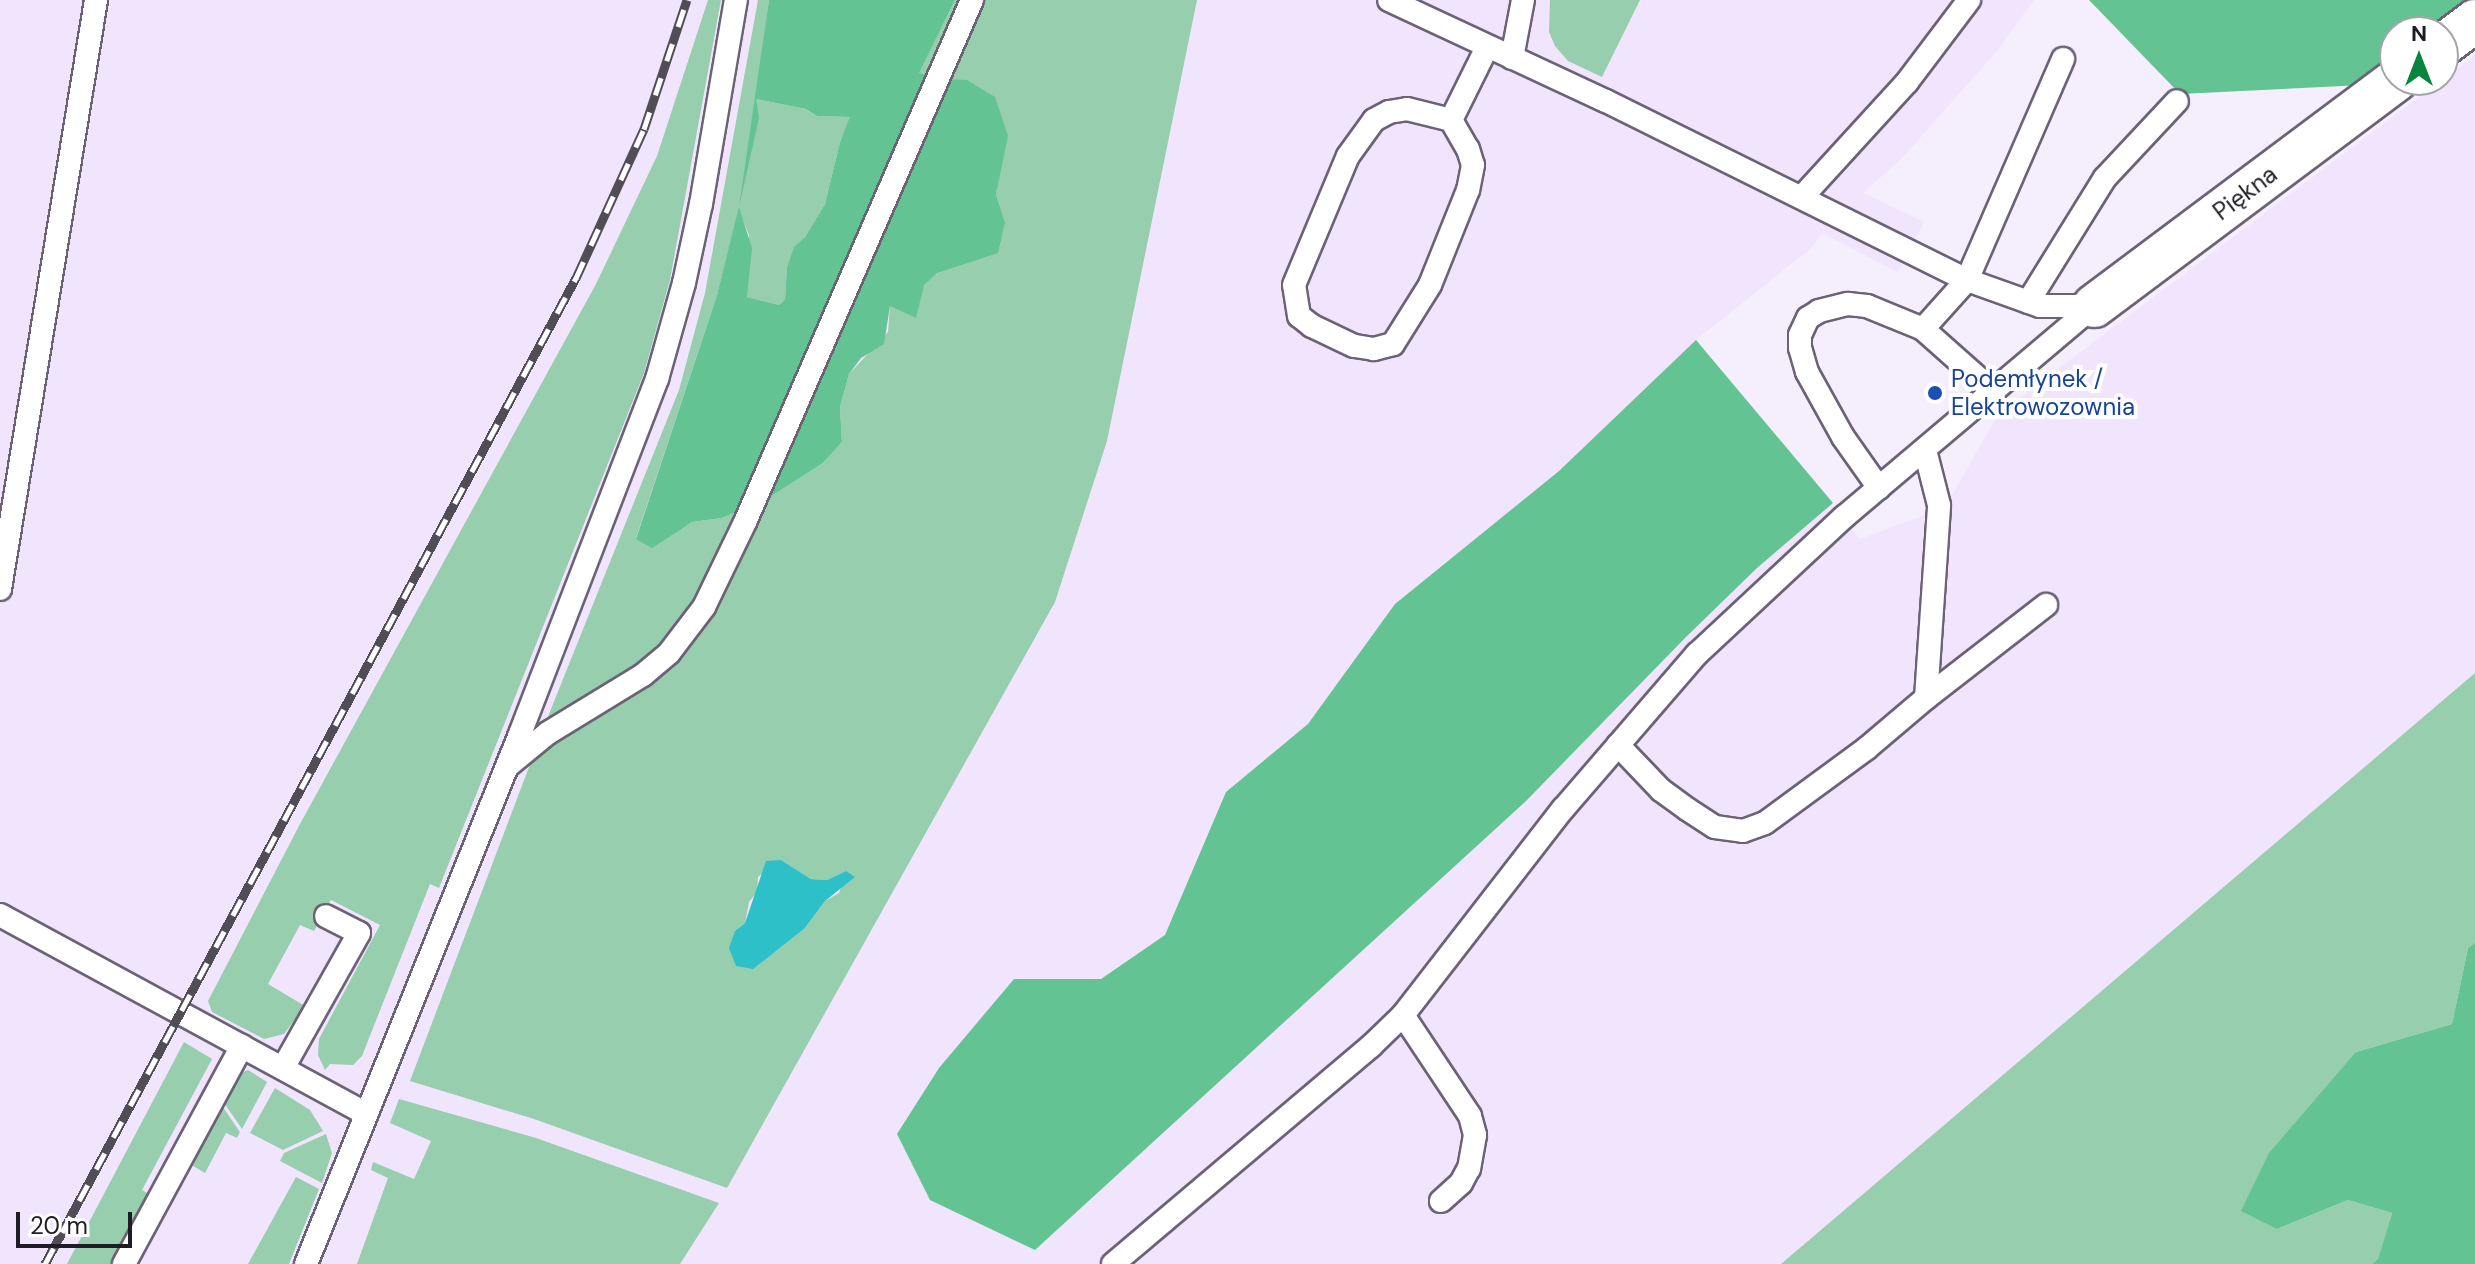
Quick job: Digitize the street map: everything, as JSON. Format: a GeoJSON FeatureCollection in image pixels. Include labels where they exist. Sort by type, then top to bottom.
{"type":"FeatureCollection","features":[{"type":"Feature","properties":{"kind":"street","name":"Piękna"},"geometry":{"type":"LineString","coordinates":[[2094,306],[2379,93]]}},
{"type":"Feature","properties":{"kind":"lane"},"geometry":{"type":"LineString","coordinates":[[0,589],[96,0]]}},
{"type":"Feature","properties":{"kind":"lane"},"geometry":{"type":"LineString","coordinates":[[306,1264],[657,379],[684,283],[701,204],[736,0]]}},
{"type":"Feature","properties":{"kind":"lane"},"geometry":{"type":"LineString","coordinates":[[505,768],[548,733],[643,675],[669,653],[704,607],[746,520],[972,0]]}},
{"type":"Feature","properties":{"kind":"lane"},"geometry":{"type":"LineString","coordinates":[[1389,0],[1802,197],[1967,280],[2028,302],[2063,308],[2094,306]]}},
{"type":"Feature","properties":{"kind":"lane"},"geometry":{"type":"LineString","coordinates":[[1512,58],[1523,0]]}},
{"type":"Feature","properties":{"kind":"lane"},"geometry":{"type":"LineString","coordinates":[[1802,197],[1907,82],[1969,0]]}},
{"type":"Feature","properties":{"kind":"lane"},"geometry":{"type":"LineString","coordinates":[[1451,120],[1487,47]]}},
{"type":"Feature","properties":{"kind":"lane"},"geometry":{"type":"LineString","coordinates":[[1923,329],[1967,280],[2063,59]]}},
{"type":"Feature","properties":{"kind":"lane"},"geometry":{"type":"LineString","coordinates":[[2028,302],[2105,178],[2177,101]]}},
{"type":"Feature","properties":{"kind":"lane"},"geometry":{"type":"LineString","coordinates":[[1407,109],[1451,120],[1468,149],[1473,165],[1468,190],[1430,285],[1393,344],[1374,349],[1354,346],[1312,326],[1299,316],[1294,285],[1348,156],[1374,120],[1389,112],[1407,109]]}},
{"type":"Feature","properties":{"kind":"lane"},"geometry":{"type":"LineString","coordinates":[[1879,488],[1843,437],[1807,372],[1800,348],[1800,335],[1808,318],[1833,306],[1867,306],[1923,329],[1994,392]]}},
{"type":"Feature","properties":{"kind":"lane"},"geometry":{"type":"LineString","coordinates":[[1113,1264],[1360,1056],[1403,1015],[1563,809],[1697,654],[1879,488],[2094,306]]}},
{"type":"Feature","properties":{"kind":"lane"},"geometry":{"type":"LineString","coordinates":[[1925,450],[1939,505],[1926,698]]}},
{"type":"Feature","properties":{"kind":"lane"},"geometry":{"type":"LineString","coordinates":[[1618,745],[1651,780],[1687,809],[1715,827],[1743,831],[1765,823],[1867,748],[2046,605]]}},
{"type":"Feature","properties":{"kind":"lane"},"geometry":{"type":"LineString","coordinates":[[0,915],[366,1114]]}},
{"type":"Feature","properties":{"kind":"lane"},"geometry":{"type":"LineString","coordinates":[[283,1068],[359,933],[326,916]]}},
{"type":"Feature","properties":{"kind":"lane"},"geometry":{"type":"LineString","coordinates":[[1403,1015],[1470,1116],[1475,1135],[1465,1175],[1441,1201]]}},
{"type":"Feature","properties":{"kind":"lane"},"geometry":{"type":"LineString","coordinates":[[124,1264],[242,1046]]}},
{"type":"Feature","properties":{"kind":"shaded area"},"geometry":{"type":"Polygon","coordinates":[[[0,0],[2034,0],[1996,52],[1903,157],[1863,193],[1924,222],[1898,272],[1822,233],[1810,249],[1696,340],[1860,539],[1925,515],[1953,494],[1998,414],[2421,96],[2459,96],[2459,67],[2475,55],[2475,673],[1781,1264],[0,1264],[0,0]]]}},
{"type":"Feature","properties":{"kind":"green space"},"geometry":{"type":"Polygon","coordinates":[[[708,0],[721,0],[670,280],[644,373],[439,888],[430,884],[362,1056],[353,1065],[330,1064],[325,1070],[318,1055],[319,1039],[380,925],[331,900],[314,931],[300,925],[268,984],[305,1006],[284,1034],[264,1039],[212,1012],[208,1001],[300,824],[596,284],[657,156],[708,0]]]}},
{"type":"Feature","properties":{"kind":"green space"},"geometry":{"type":"Polygon","coordinates":[[[758,0],[769,0],[756,99],[806,109],[817,116],[851,117],[840,142],[825,204],[805,237],[794,248],[787,267],[785,299],[779,305],[746,297],[749,235],[739,210],[717,295],[636,538],[677,531],[692,522],[722,518],[770,497],[823,463],[842,442],[840,407],[849,374],[888,332],[890,306],[937,273],[965,262],[1005,222],[996,194],[998,176],[942,79],[918,74],[955,0],[1197,0],[1107,441],[1055,602],[727,1188],[534,1119],[410,1081],[551,709],[679,390],[705,293],[758,0]],[[781,860],[758,877],[757,892],[749,902],[745,923],[735,931],[766,958],[805,928],[825,901],[839,893],[846,871],[827,880],[811,879],[781,860]]]}},
{"type":"Feature","properties":{"kind":"green space"},"geometry":{"type":"Polygon","coordinates":[[[769,0],[955,0],[919,73],[942,79],[967,80],[995,97],[1008,136],[996,194],[1005,222],[998,253],[937,273],[924,285],[916,318],[890,306],[884,344],[861,358],[849,374],[840,407],[842,442],[823,463],[770,497],[722,518],[692,522],[652,548],[636,539],[717,295],[739,207],[769,0]],[[756,99],[759,118],[739,207],[752,248],[747,297],[779,305],[785,299],[787,267],[794,247],[805,237],[825,204],[840,142],[850,117],[817,116],[806,109],[756,99]]]}},
{"type":"Feature","properties":{"kind":"green space"},"geometry":{"type":"Polygon","coordinates":[[[1550,0],[1640,0],[1602,77],[1568,61],[1555,46],[1549,32],[1550,0]]]}},
{"type":"Feature","properties":{"kind":"green space"},"geometry":{"type":"Polygon","coordinates":[[[2089,0],[2475,0],[2456,16],[2379,16],[2379,74],[2363,85],[2180,94],[2089,0]]]}},
{"type":"Feature","properties":{"kind":"green space"},"geometry":{"type":"Polygon","coordinates":[[[1696,340],[1833,503],[1757,568],[1526,801],[1035,1250],[930,1200],[897,1134],[939,1068],[1014,979],[1101,979],[1165,935],[1226,792],[1308,724],[1395,604],[1559,471],[1696,340]]]}},
{"type":"Feature","properties":{"kind":"green space"},"geometry":{"type":"Polygon","coordinates":[[[2475,673],[2475,943],[2468,948],[2452,1024],[2356,1052],[2277,1229],[2348,1200],[2392,1213],[2378,1260],[2372,1264],[1781,1264],[2475,673]]]}},
{"type":"Feature","properties":{"kind":"green space"},"geometry":{"type":"Polygon","coordinates":[[[2475,943],[2475,1264],[2372,1264],[2378,1259],[2392,1213],[2348,1200],[2277,1229],[2241,1211],[2269,1153],[2356,1052],[2452,1024],[2468,948],[2475,943]]]}},
{"type":"Feature","properties":{"kind":"green space"},"geometry":{"type":"Polygon","coordinates":[[[184,1042],[212,1059],[142,1190],[149,1194],[111,1264],[67,1264],[184,1042]]]}},
{"type":"Feature","properties":{"kind":"green space"},"geometry":{"type":"Polygon","coordinates":[[[248,1070],[267,1082],[242,1129],[222,1100],[235,1075],[248,1070]]]}},
{"type":"Feature","properties":{"kind":"green space"},"geometry":{"type":"Polygon","coordinates":[[[275,1088],[310,1110],[323,1131],[283,1150],[250,1133],[275,1088]]]}},
{"type":"Feature","properties":{"kind":"green space"},"geometry":{"type":"Polygon","coordinates":[[[399,1099],[536,1138],[719,1203],[680,1264],[357,1264],[388,1178],[371,1170],[373,1162],[414,1179],[431,1141],[390,1123],[399,1099]]]}},
{"type":"Feature","properties":{"kind":"green space"},"geometry":{"type":"Polygon","coordinates":[[[220,1103],[240,1132],[237,1138],[226,1133],[205,1173],[188,1163],[220,1103]]]}},
{"type":"Feature","properties":{"kind":"green space"},"geometry":{"type":"Polygon","coordinates":[[[326,1134],[332,1153],[322,1183],[280,1161],[284,1153],[326,1134]]]}},
{"type":"Feature","properties":{"kind":"green space"},"geometry":{"type":"Polygon","coordinates":[[[296,1177],[319,1189],[289,1264],[248,1264],[296,1177]]]}},
{"type":"Feature","properties":{"kind":"water"},"geometry":{"type":"Polygon","coordinates":[[[781,860],[811,879],[827,880],[846,871],[855,877],[825,901],[805,928],[753,969],[736,966],[729,948],[735,931],[745,923],[766,861],[781,860]]]}},
{"type":"Feature","properties":{"kind":"railway"},"geometry":{"type":"LineString","coordinates":[[45,1264],[576,278],[644,129],[687,0]]}},
{"type":"Feature","properties":{"kind":"place","name":"Podemłynek / Elektrowozownia"},"geometry":{"type":"Point","coordinates":[1935,393]}}]}
